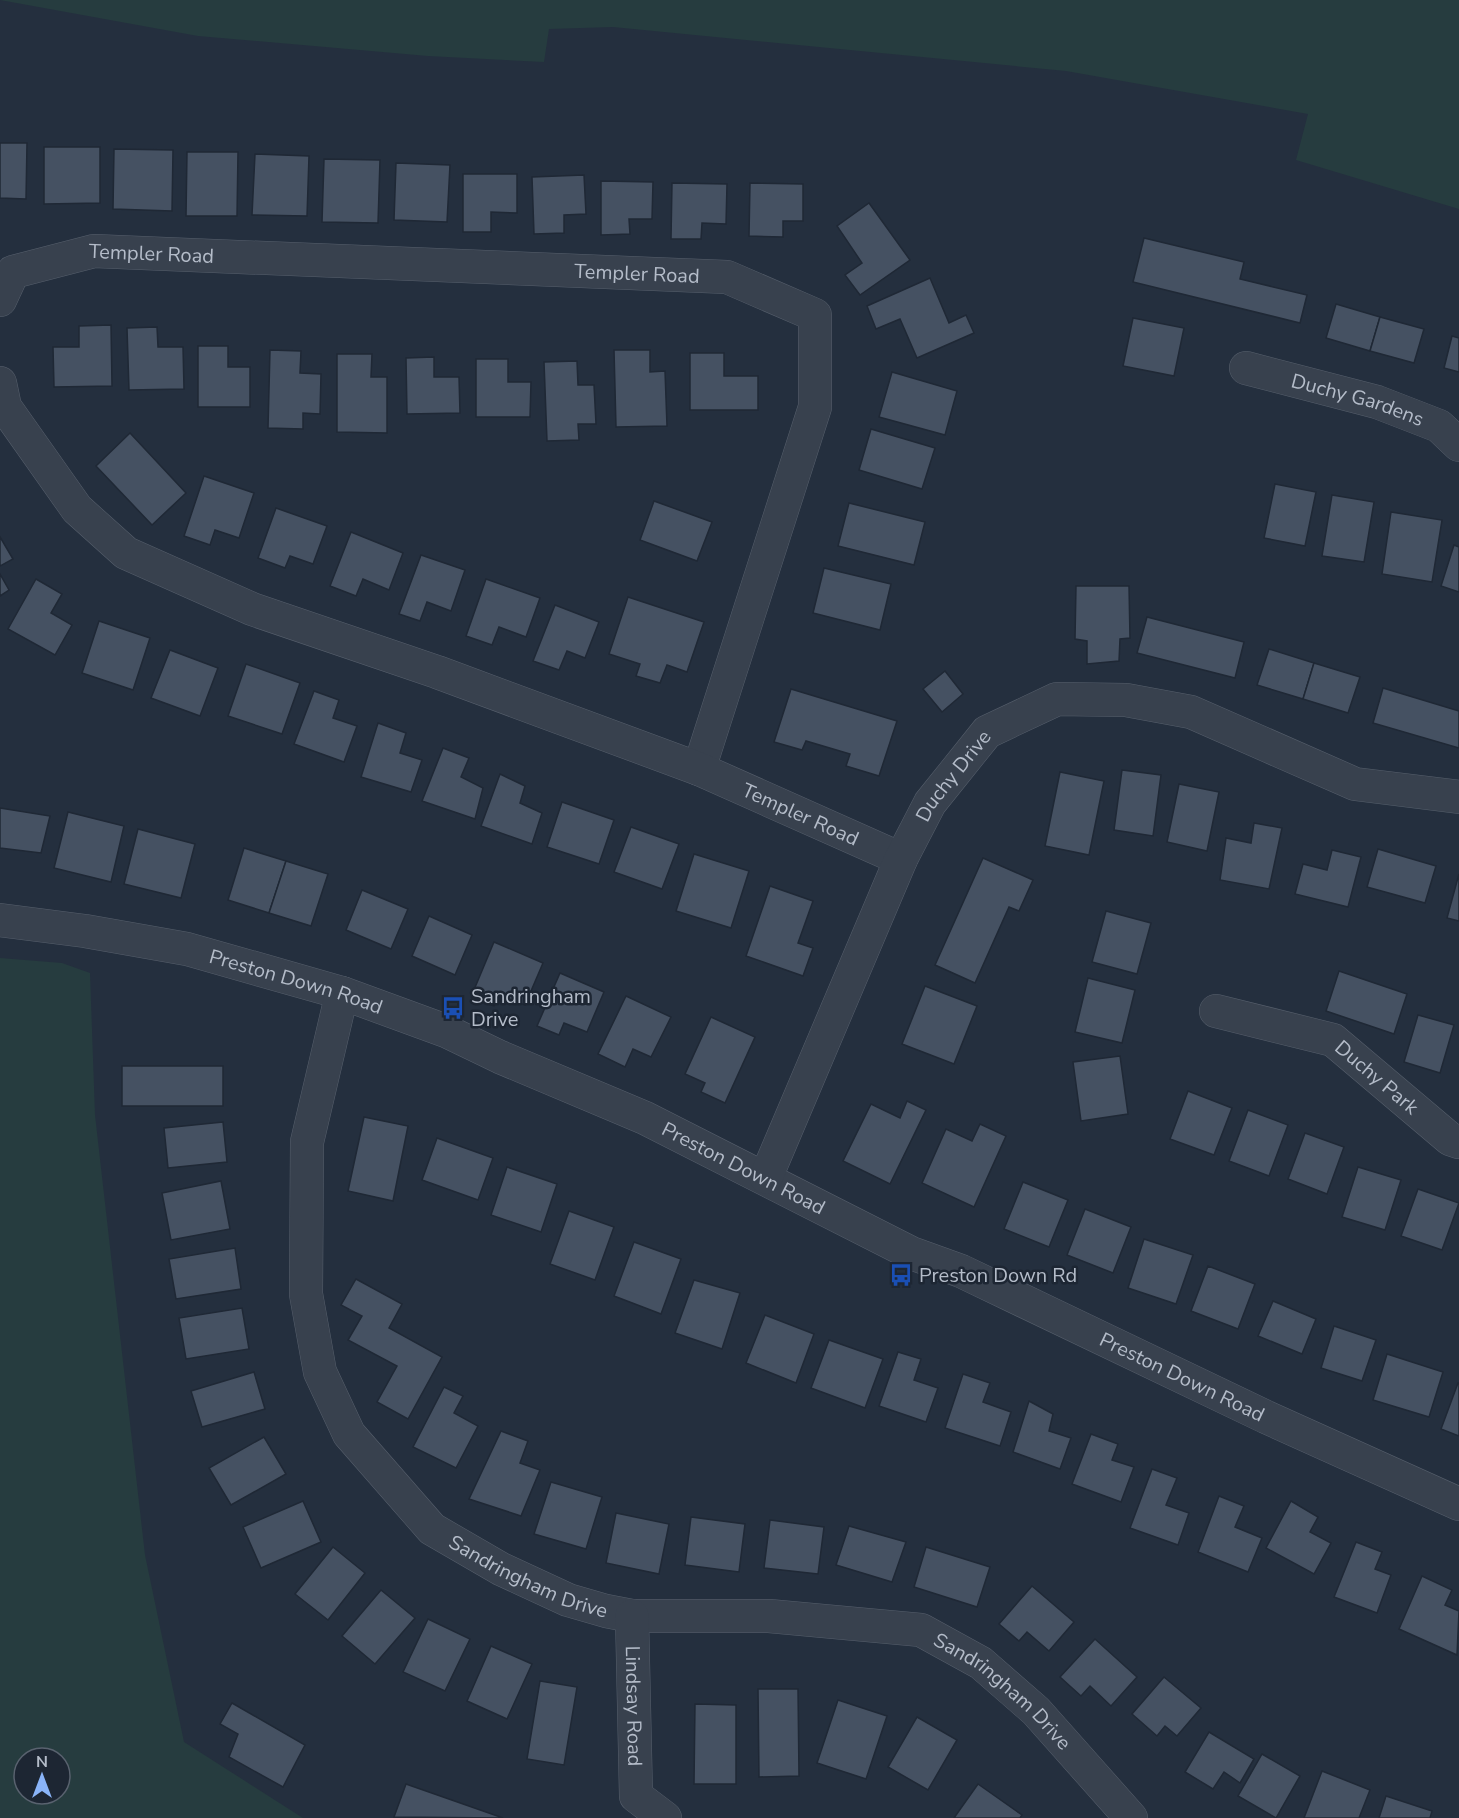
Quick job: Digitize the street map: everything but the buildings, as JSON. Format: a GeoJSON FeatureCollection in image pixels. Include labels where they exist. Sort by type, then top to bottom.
{"type":"FeatureCollection","features":[{"type":"Feature","properties":{"kind":"street","name":"Templer Road"},"geometry":{"type":"LineString","coordinates":[[0,300],[13,272],[94,251],[727,277],[815,315],[815,407],[699,770]]}},
{"type":"Feature","properties":{"kind":"street","name":"Duchy Gardens"},"geometry":{"type":"LineString","coordinates":[[1246,368],[1377,402],[1439,426],[1459,445]]}},
{"type":"Feature","properties":{"kind":"street","name":"Templer Road"},"geometry":{"type":"LineString","coordinates":[[0,383],[5,407],[77,509],[126,553],[252,609],[437,672],[699,770],[901,859]]}},
{"type":"Feature","properties":{"kind":"street","name":"Duchy Drive"},"geometry":{"type":"LineString","coordinates":[[766,1177],[901,859],[930,803],[987,732],[1057,699],[1126,700],[1191,712],[1355,784],[1459,797]]}},
{"type":"Feature","properties":{"kind":"street","name":"Preston Down Road"},"geometry":{"type":"LineString","coordinates":[[0,920],[85,931],[187,949],[342,993],[446,1031],[500,1057],[645,1118],[911,1252],[961,1271],[1266,1417],[1459,1503]]}},
{"type":"Feature","properties":{"kind":"street","name":"Sandringham Drive"},"geometry":{"type":"LineString","coordinates":[[342,993],[307,1142],[306,1294],[320,1372],[349,1434],[432,1528],[501,1569],[568,1600],[632,1616],[769,1616],[921,1630],[981,1663],[1036,1711],[1131,1818]]}},
{"type":"Feature","properties":{"kind":"street","name":"Duchy Park"},"geometry":{"type":"LineString","coordinates":[[1216,1011],[1333,1040],[1450,1139],[1459,1142]]}},
{"type":"Feature","properties":{"kind":"street","name":"Lindsay Road"},"geometry":{"type":"LineString","coordinates":[[632,1616],[636,1796],[665,1818]]}},
{"type":"Feature","properties":{"kind":"green space"},"geometry":{"type":"Polygon","coordinates":[[[0,0],[1459,0],[1459,209],[1296,160],[1308,114],[1066,71],[613,27],[549,29],[544,62],[428,56],[198,36],[0,0]]]}},
{"type":"Feature","properties":{"kind":"green space"},"geometry":{"type":"Polygon","coordinates":[[[0,958],[62,963],[90,973],[95,1115],[145,1555],[184,1742],[303,1818],[0,1818],[0,958]]]}},
{"type":"Feature","properties":{"kind":"place","name":"Sandringham Drive"},"geometry":{"type":"Point","coordinates":[453,1008]}},
{"type":"Feature","properties":{"kind":"place","name":"Preston Down Rd"},"geometry":{"type":"Point","coordinates":[901,1275]}}]}
